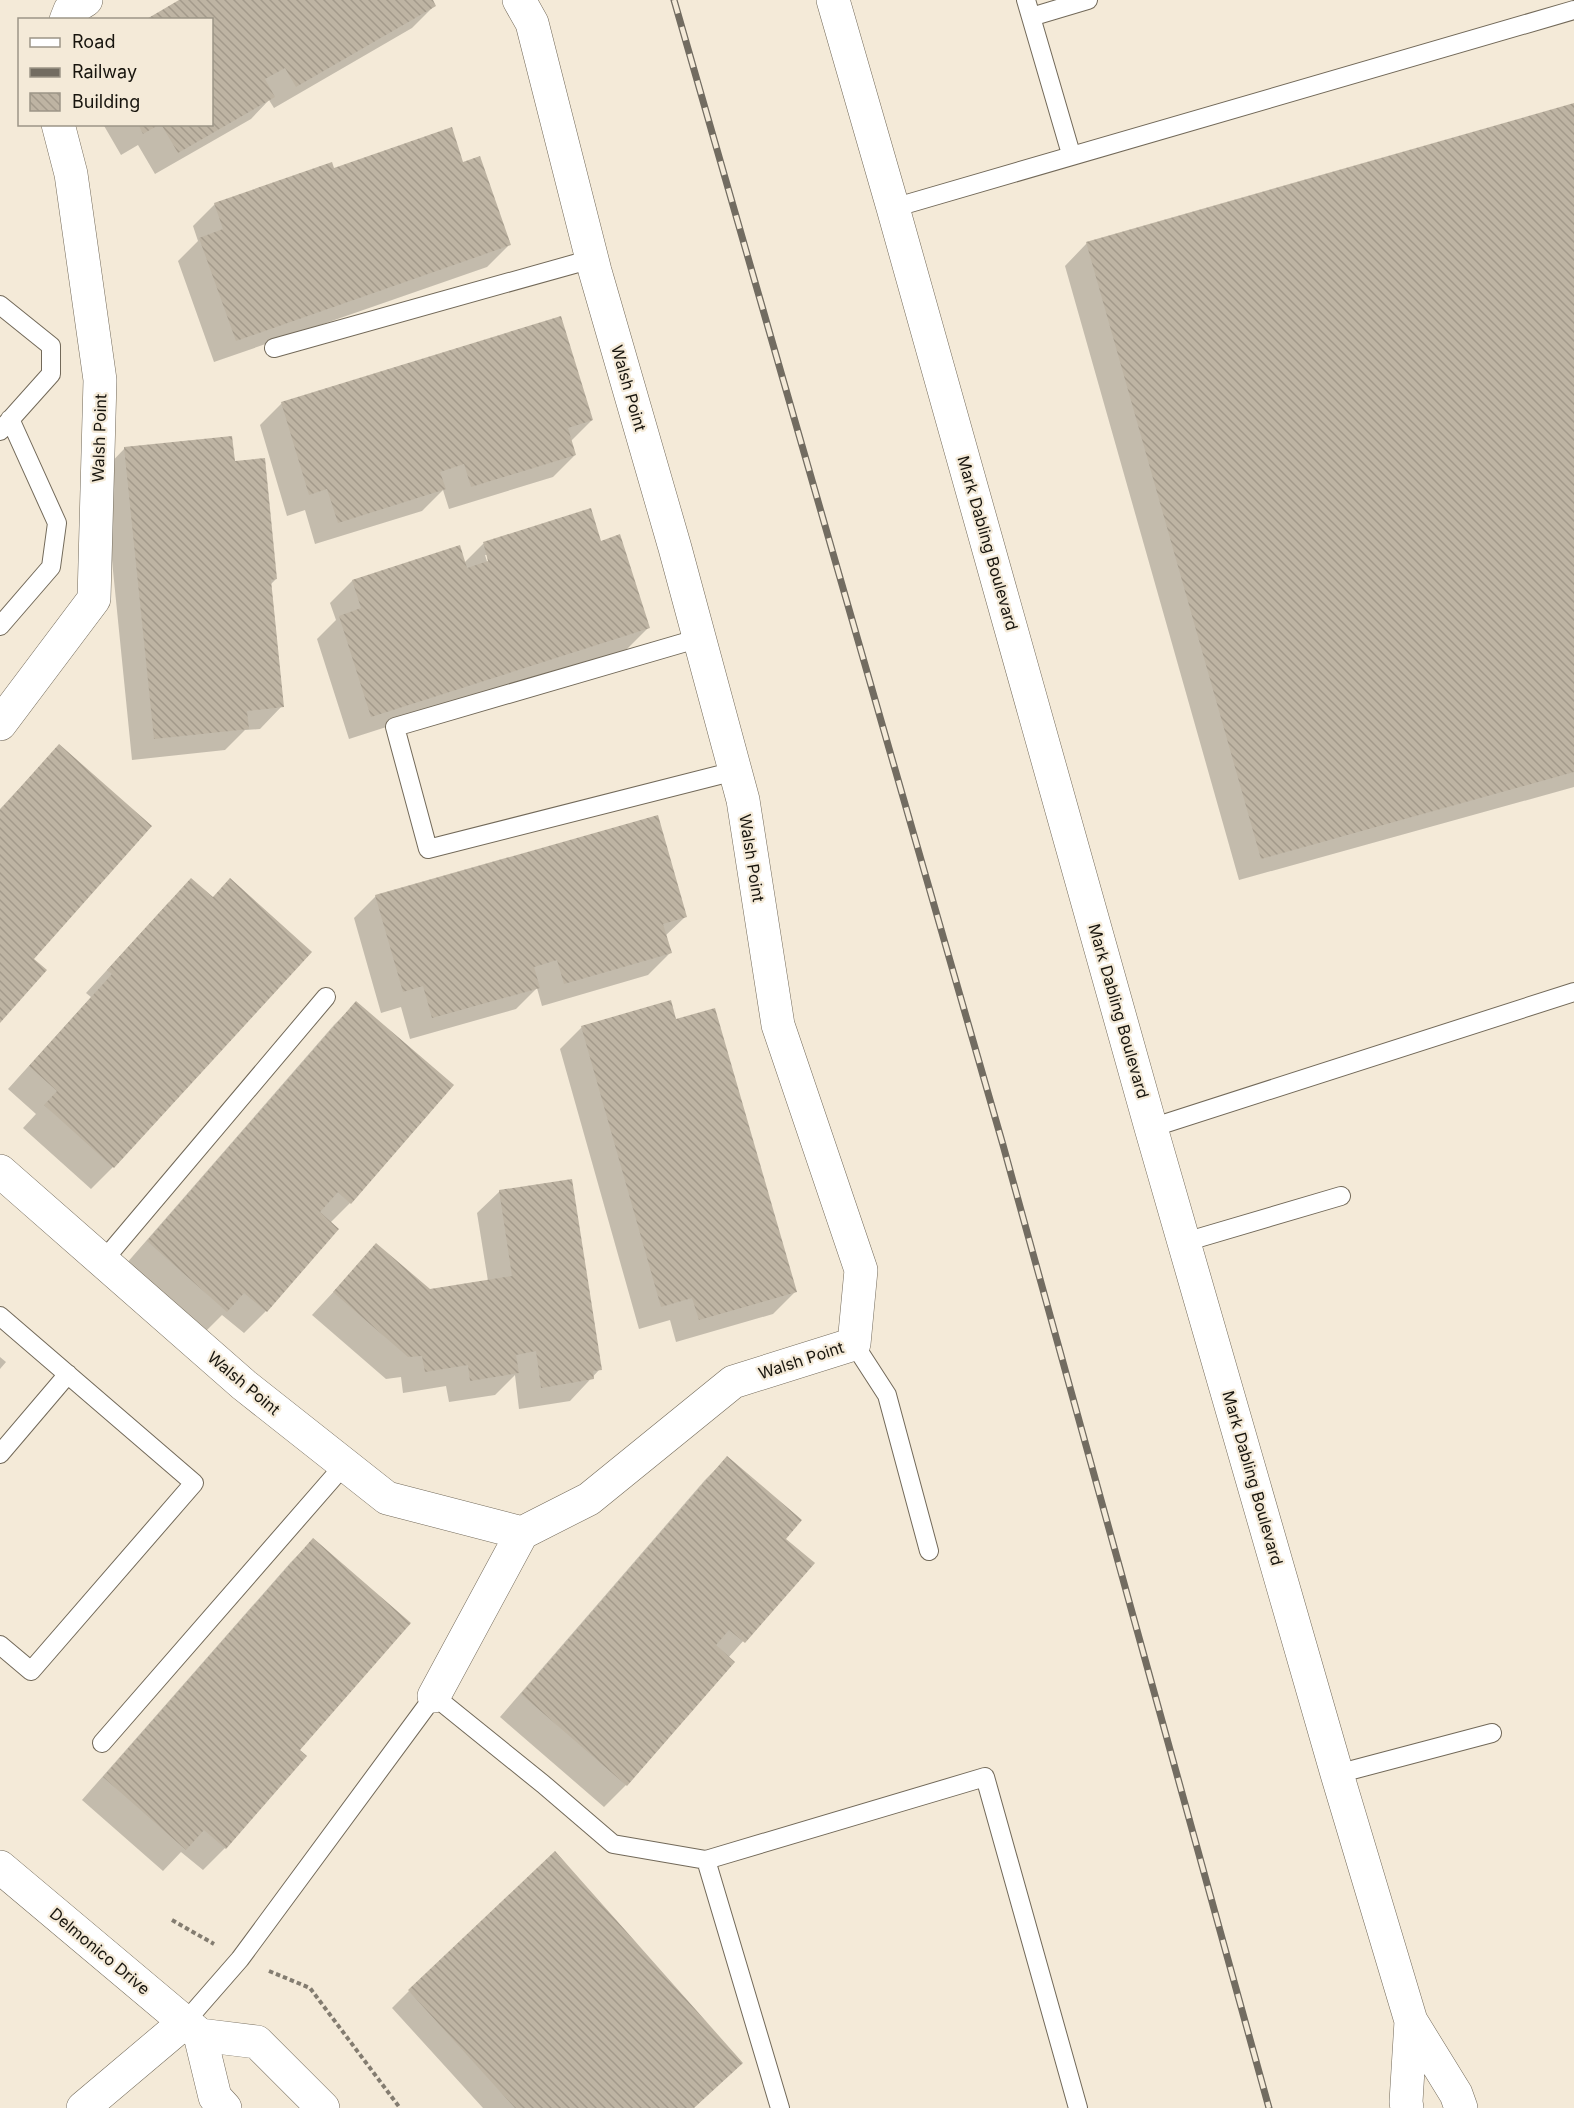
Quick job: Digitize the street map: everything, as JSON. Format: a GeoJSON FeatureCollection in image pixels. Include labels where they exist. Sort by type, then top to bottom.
{"type":"FeatureCollection","features":[{"type":"Feature","properties":{"kind":"street"},"geometry":{"type":"LineString","coordinates":[[67,18],[70,10],[86,0]]}},
{"type":"Feature","properties":{"kind":"street","name":"Walsh Point"},"geometry":{"type":"LineString","coordinates":[[0,1172],[244,1384],[387,1498],[522,1533],[589,1499],[733,1382],[854,1344],[861,1270],[778,1025],[743,800],[700,638],[592,259],[532,23],[519,0]]}},
{"type":"Feature","properties":{"kind":"street","name":"Mark Dabling Boulevard"},"geometry":{"type":"LineString","coordinates":[[833,0],[894,207],[1151,1128],[1337,1774],[1411,2021],[1456,2094],[1461,2108]]}},
{"type":"Feature","properties":{"kind":"street","name":"Walsh Point"},"geometry":{"type":"LineString","coordinates":[[0,724],[94,598],[100,380],[71,174],[59,126]]}},
{"type":"Feature","properties":{"kind":"street"},"geometry":{"type":"LineString","coordinates":[[434,1696],[522,1533]]}},
{"type":"Feature","properties":{"kind":"street","name":"Delmonico Drive"},"geometry":{"type":"LineString","coordinates":[[0,1867],[193,2029]]}},
{"type":"Feature","properties":{"kind":"street","name":"Mark Dabling Boulevard"},"geometry":{"type":"LineString","coordinates":[[1407,2108],[1411,2021]]}},
{"type":"Feature","properties":{"kind":"street"},"geometry":{"type":"LineString","coordinates":[[83,2108],[193,2029],[257,2042],[323,2108]]}},
{"type":"Feature","properties":{"kind":"street"},"geometry":{"type":"LineString","coordinates":[[193,2029],[215,2097],[225,2108]]}},
{"type":"Feature","properties":{"kind":"lane"},"geometry":{"type":"LineString","coordinates":[[1071,154],[1029,8],[1088,0]]}},
{"type":"Feature","properties":{"kind":"lane"},"geometry":{"type":"LineString","coordinates":[[894,207],[1574,10]]}},
{"type":"Feature","properties":{"kind":"lane"},"geometry":{"type":"LineString","coordinates":[[274,348],[592,259]]}},
{"type":"Feature","properties":{"kind":"lane"},"geometry":{"type":"LineString","coordinates":[[0,305],[51,346],[51,374],[5,425],[57,523],[51,567],[0,626]]}},
{"type":"Feature","properties":{"kind":"lane"},"geometry":{"type":"LineString","coordinates":[[700,638],[394,727],[428,849],[735,771]]}},
{"type":"Feature","properties":{"kind":"lane"},"geometry":{"type":"LineString","coordinates":[[1151,1128],[1574,992]]}},
{"type":"Feature","properties":{"kind":"lane"},"geometry":{"type":"LineString","coordinates":[[103,1261],[326,997]]}},
{"type":"Feature","properties":{"kind":"lane"},"geometry":{"type":"LineString","coordinates":[[1185,1242],[1341,1196]]}},
{"type":"Feature","properties":{"kind":"lane"},"geometry":{"type":"LineString","coordinates":[[0,1316],[194,1483],[31,1671],[0,1645]]}},
{"type":"Feature","properties":{"kind":"lane"},"geometry":{"type":"LineString","coordinates":[[854,1344],[887,1395],[929,1551]]}},
{"type":"Feature","properties":{"kind":"lane"},"geometry":{"type":"LineString","coordinates":[[0,1454],[68,1374]]}},
{"type":"Feature","properties":{"kind":"lane"},"geometry":{"type":"LineString","coordinates":[[102,1743],[345,1464]]}},
{"type":"Feature","properties":{"kind":"lane"},"geometry":{"type":"LineString","coordinates":[[193,2029],[240,1959],[434,1696],[543,1784],[613,1845],[706,1860],[985,1777],[1078,2108]]}},
{"type":"Feature","properties":{"kind":"lane"},"geometry":{"type":"LineString","coordinates":[[1337,1774],[1492,1733]]}},
{"type":"Feature","properties":{"kind":"lane"},"geometry":{"type":"LineString","coordinates":[[706,1860],[780,2108]]}},
{"type":"Feature","properties":{"kind":"path"},"geometry":{"type":"LineString","coordinates":[[172,1920],[240,1959],[310,1988],[400,2108]]}},
{"type":"Feature","properties":{"kind":"building"},"geometry":{"type":"Polygon","coordinates":[[[179,0],[433,0],[436,6],[296,87],[285,68],[265,79],[275,97],[178,153],[162,126],[213,126],[213,18],[148,18],[179,0]]]}},
{"type":"Feature","properties":{"kind":"building"},"geometry":{"type":"Polygon","coordinates":[[[1574,103],[1574,772],[1261,859],[1086,242],[1574,103]]]}},
{"type":"Feature","properties":{"kind":"building"},"geometry":{"type":"Polygon","coordinates":[[[139,126],[157,126],[143,134],[139,126]]]}},
{"type":"Feature","properties":{"kind":"building"},"geometry":{"type":"Polygon","coordinates":[[[452,127],[463,162],[480,156],[511,245],[236,341],[199,238],[223,229],[214,203],[332,162],[334,168],[452,127]]]}},
{"type":"Feature","properties":{"kind":"building"},"geometry":{"type":"Polygon","coordinates":[[[561,316],[593,420],[568,428],[576,455],[471,487],[464,464],[440,472],[446,489],[338,523],[327,489],[309,495],[281,402],[561,316]]]}},
{"type":"Feature","properties":{"kind":"building"},"geometry":{"type":"Polygon","coordinates":[[[232,436],[235,461],[265,458],[277,579],[271,580],[284,707],[247,711],[249,729],[154,739],[124,447],[232,436]]]}},
{"type":"Feature","properties":{"kind":"building"},"geometry":{"type":"Polygon","coordinates":[[[591,508],[601,541],[620,534],[650,628],[371,717],[339,616],[361,608],[352,580],[460,545],[467,568],[488,561],[483,542],[591,508]]]}},
{"type":"Feature","properties":{"kind":"building"},"geometry":{"type":"Polygon","coordinates":[[[59,744],[152,826],[34,959],[47,970],[0,1023],[0,810],[59,744]]]}},
{"type":"Feature","properties":{"kind":"building"},"geometry":{"type":"Polygon","coordinates":[[[658,815],[687,917],[663,924],[672,953],[564,984],[557,960],[534,967],[540,988],[432,1018],[423,986],[403,992],[375,895],[658,815]]]}},
{"type":"Feature","properties":{"kind":"building"},"geometry":{"type":"Polygon","coordinates":[[[191,878],[213,897],[230,878],[312,952],[114,1168],[44,1105],[57,1091],[29,1066],[112,974],[107,970],[191,878]]]}},
{"type":"Feature","properties":{"kind":"building"},"geometry":{"type":"Polygon","coordinates":[[[671,1000],[676,1019],[715,1008],[797,1292],[699,1320],[692,1298],[661,1307],[581,1026],[671,1000]]]}},
{"type":"Feature","properties":{"kind":"building"},"geometry":{"type":"Polygon","coordinates":[[[356,1001],[454,1085],[351,1204],[338,1192],[320,1212],[339,1229],[267,1312],[244,1293],[227,1312],[147,1241],[356,1001]]]}},
{"type":"Feature","properties":{"kind":"building"},"geometry":{"type":"Polygon","coordinates":[[[572,1179],[602,1370],[593,1371],[594,1379],[541,1388],[536,1351],[516,1355],[519,1373],[470,1381],[468,1365],[425,1372],[422,1356],[408,1357],[333,1292],[376,1243],[430,1289],[512,1276],[499,1190],[572,1179]]]}},
{"type":"Feature","properties":{"kind":"building"},"geometry":{"type":"Polygon","coordinates":[[[727,1456],[802,1520],[786,1539],[815,1563],[745,1643],[729,1630],[716,1645],[735,1662],[627,1786],[521,1694],[727,1456]]]}},
{"type":"Feature","properties":{"kind":"building"},"geometry":{"type":"Polygon","coordinates":[[[313,1538],[411,1623],[300,1750],[307,1756],[226,1849],[204,1830],[186,1850],[103,1777],[313,1538]]]}},
{"type":"Feature","properties":{"kind":"building"},"geometry":{"type":"Polygon","coordinates":[[[555,1851],[743,2063],[694,2108],[515,2108],[408,1990],[555,1851]]]}},
{"type":"Feature","properties":{"kind":"railway"},"geometry":{"type":"LineString","coordinates":[[674,0],[1003,1145],[1269,2108]]}}]}
